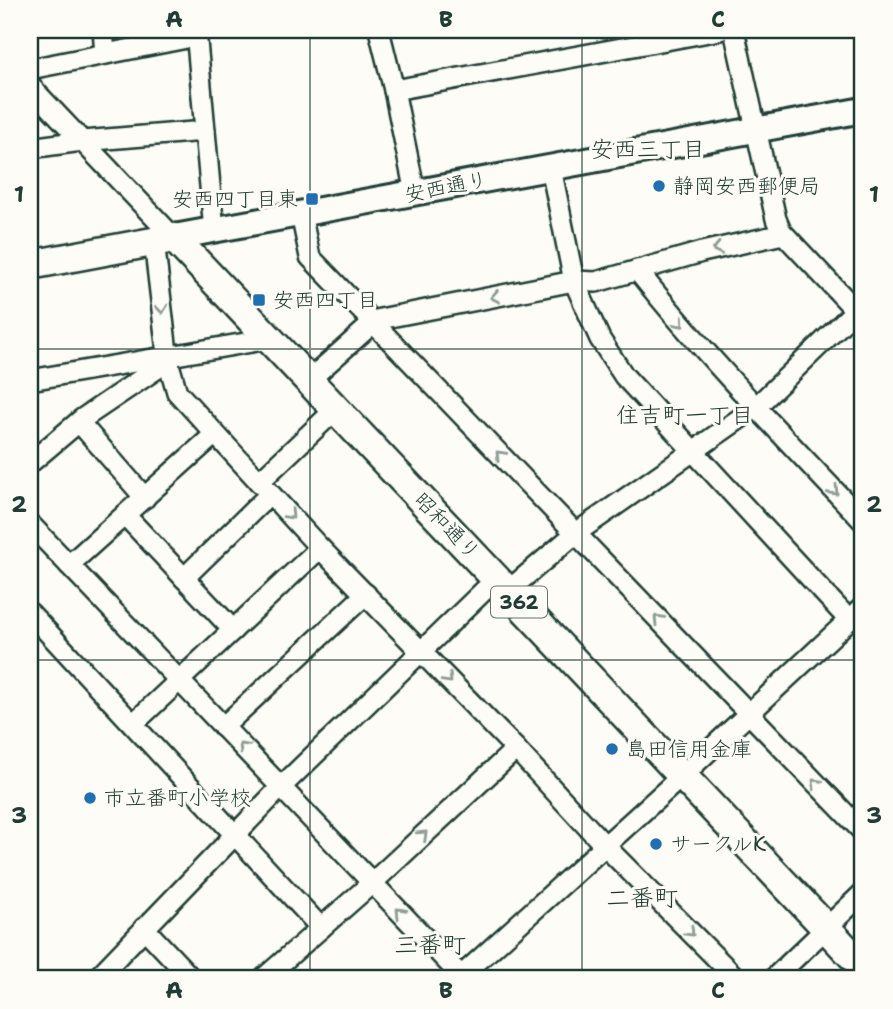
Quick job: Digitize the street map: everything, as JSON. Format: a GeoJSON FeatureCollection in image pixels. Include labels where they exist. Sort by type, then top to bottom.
{"type":"FeatureCollection","features":[{"type":"Feature","properties":{"kind":"highway","name":"昭和通り"},"geometry":{"type":"LineString","coordinates":[[164,239],[270,339],[863,967]]}},
{"type":"Feature","properties":{"kind":"main road","name":"安西通り"},"geometry":{"type":"LineString","coordinates":[[30,265],[863,110]]}},
{"type":"Feature","properties":{"kind":"street"},"geometry":{"type":"LineString","coordinates":[[103,30],[105,54]]}},
{"type":"Feature","properties":{"kind":"street"},"geometry":{"type":"LineString","coordinates":[[379,30],[415,193]]}},
{"type":"Feature","properties":{"kind":"street"},"geometry":{"type":"LineString","coordinates":[[394,90],[720,30]]}},
{"type":"Feature","properties":{"kind":"street"},"geometry":{"type":"LineString","coordinates":[[96,979],[281,787],[421,651],[503,584],[755,408],[861,311],[783,234],[776,219],[734,30]]}},
{"type":"Feature","properties":{"kind":"street"},"geometry":{"type":"LineString","coordinates":[[30,69],[196,33],[214,231]]}},
{"type":"Feature","properties":{"kind":"street","name":"昭和通り"},"geometry":{"type":"LineString","coordinates":[[30,86],[82,141],[164,239]]}},
{"type":"Feature","properties":{"kind":"street"},"geometry":{"type":"LineString","coordinates":[[30,148],[205,131]]}},
{"type":"Feature","properties":{"kind":"street"},"geometry":{"type":"LineString","coordinates":[[30,524],[461,978],[856,613],[692,451],[624,376],[600,339],[574,281],[551,168]]}},
{"type":"Feature","properties":{"kind":"street"},"geometry":{"type":"LineString","coordinates":[[301,214],[310,257],[863,832]]}},
{"type":"Feature","properties":{"kind":"street"},"geometry":{"type":"LineString","coordinates":[[309,380],[380,319],[574,281],[596,282],[702,252],[783,234]]}},
{"type":"Feature","properties":{"kind":"street"},"geometry":{"type":"LineString","coordinates":[[164,239],[167,358],[177,392],[320,548],[605,846],[737,979]]}},
{"type":"Feature","properties":{"kind":"street"},"geometry":{"type":"LineString","coordinates":[[637,270],[755,408],[863,521]]}},
{"type":"Feature","properties":{"kind":"street"},"geometry":{"type":"LineString","coordinates":[[30,380],[270,339]]}},
{"type":"Feature","properties":{"kind":"street"},"geometry":{"type":"LineString","coordinates":[[30,463],[79,422],[167,358]]}},
{"type":"Feature","properties":{"kind":"street"},"geometry":{"type":"LineString","coordinates":[[184,578],[336,409]]}},
{"type":"Feature","properties":{"kind":"street"},"geometry":{"type":"LineString","coordinates":[[79,422],[145,498]]}},
{"type":"Feature","properties":{"kind":"street"},"geometry":{"type":"LineString","coordinates":[[69,565],[215,434]]}},
{"type":"Feature","properties":{"kind":"street"},"geometry":{"type":"LineString","coordinates":[[125,515],[233,630]]}},
{"type":"Feature","properties":{"kind":"street"},"geometry":{"type":"LineString","coordinates":[[133,724],[320,548]]}},
{"type":"Feature","properties":{"kind":"street"},"geometry":{"type":"LineString","coordinates":[[223,727],[366,594]]}},
{"type":"Feature","properties":{"kind":"street"},"geometry":{"type":"LineString","coordinates":[[30,613],[321,928]]}},
{"type":"Feature","properties":{"kind":"street"},"geometry":{"type":"LineString","coordinates":[[263,979],[516,750]]}},
{"type":"Feature","properties":{"kind":"street"},"geometry":{"type":"LineString","coordinates":[[773,979],[863,893]]}},
{"type":"Feature","properties":{"kind":"street"},"geometry":{"type":"LineString","coordinates":[[144,928],[192,979]]}},
{"type":"Feature","properties":{"kind":"place","name":"静岡安西郵便局"},"geometry":{"type":"Point","coordinates":[659,186]}},
{"type":"Feature","properties":{"kind":"place","name":"安西四丁目東"},"geometry":{"type":"Point","coordinates":[312,199]}},
{"type":"Feature","properties":{"kind":"place","name":"安西四丁目"},"geometry":{"type":"Point","coordinates":[259,300]}},
{"type":"Feature","properties":{"kind":"place","name":"島田信用金庫"},"geometry":{"type":"Point","coordinates":[612,749]}},
{"type":"Feature","properties":{"kind":"place","name":"市立番町小学校"},"geometry":{"type":"Point","coordinates":[90,798]}},
{"type":"Feature","properties":{"kind":"place","name":"サークルK"},"geometry":{"type":"Point","coordinates":[656,844]}},
{"type":"Feature","properties":{"kind":"district","name":"安西三丁目"},"geometry":{"type":"Point","coordinates":[648,149]}},
{"type":"Feature","properties":{"kind":"district","name":"住吉町一丁目"},"geometry":{"type":"Point","coordinates":[685,415]}},
{"type":"Feature","properties":{"kind":"district","name":"二番町"},"geometry":{"type":"Point","coordinates":[642,898]}},
{"type":"Feature","properties":{"kind":"district","name":"三番町"},"geometry":{"type":"Point","coordinates":[430,945]}}]}
